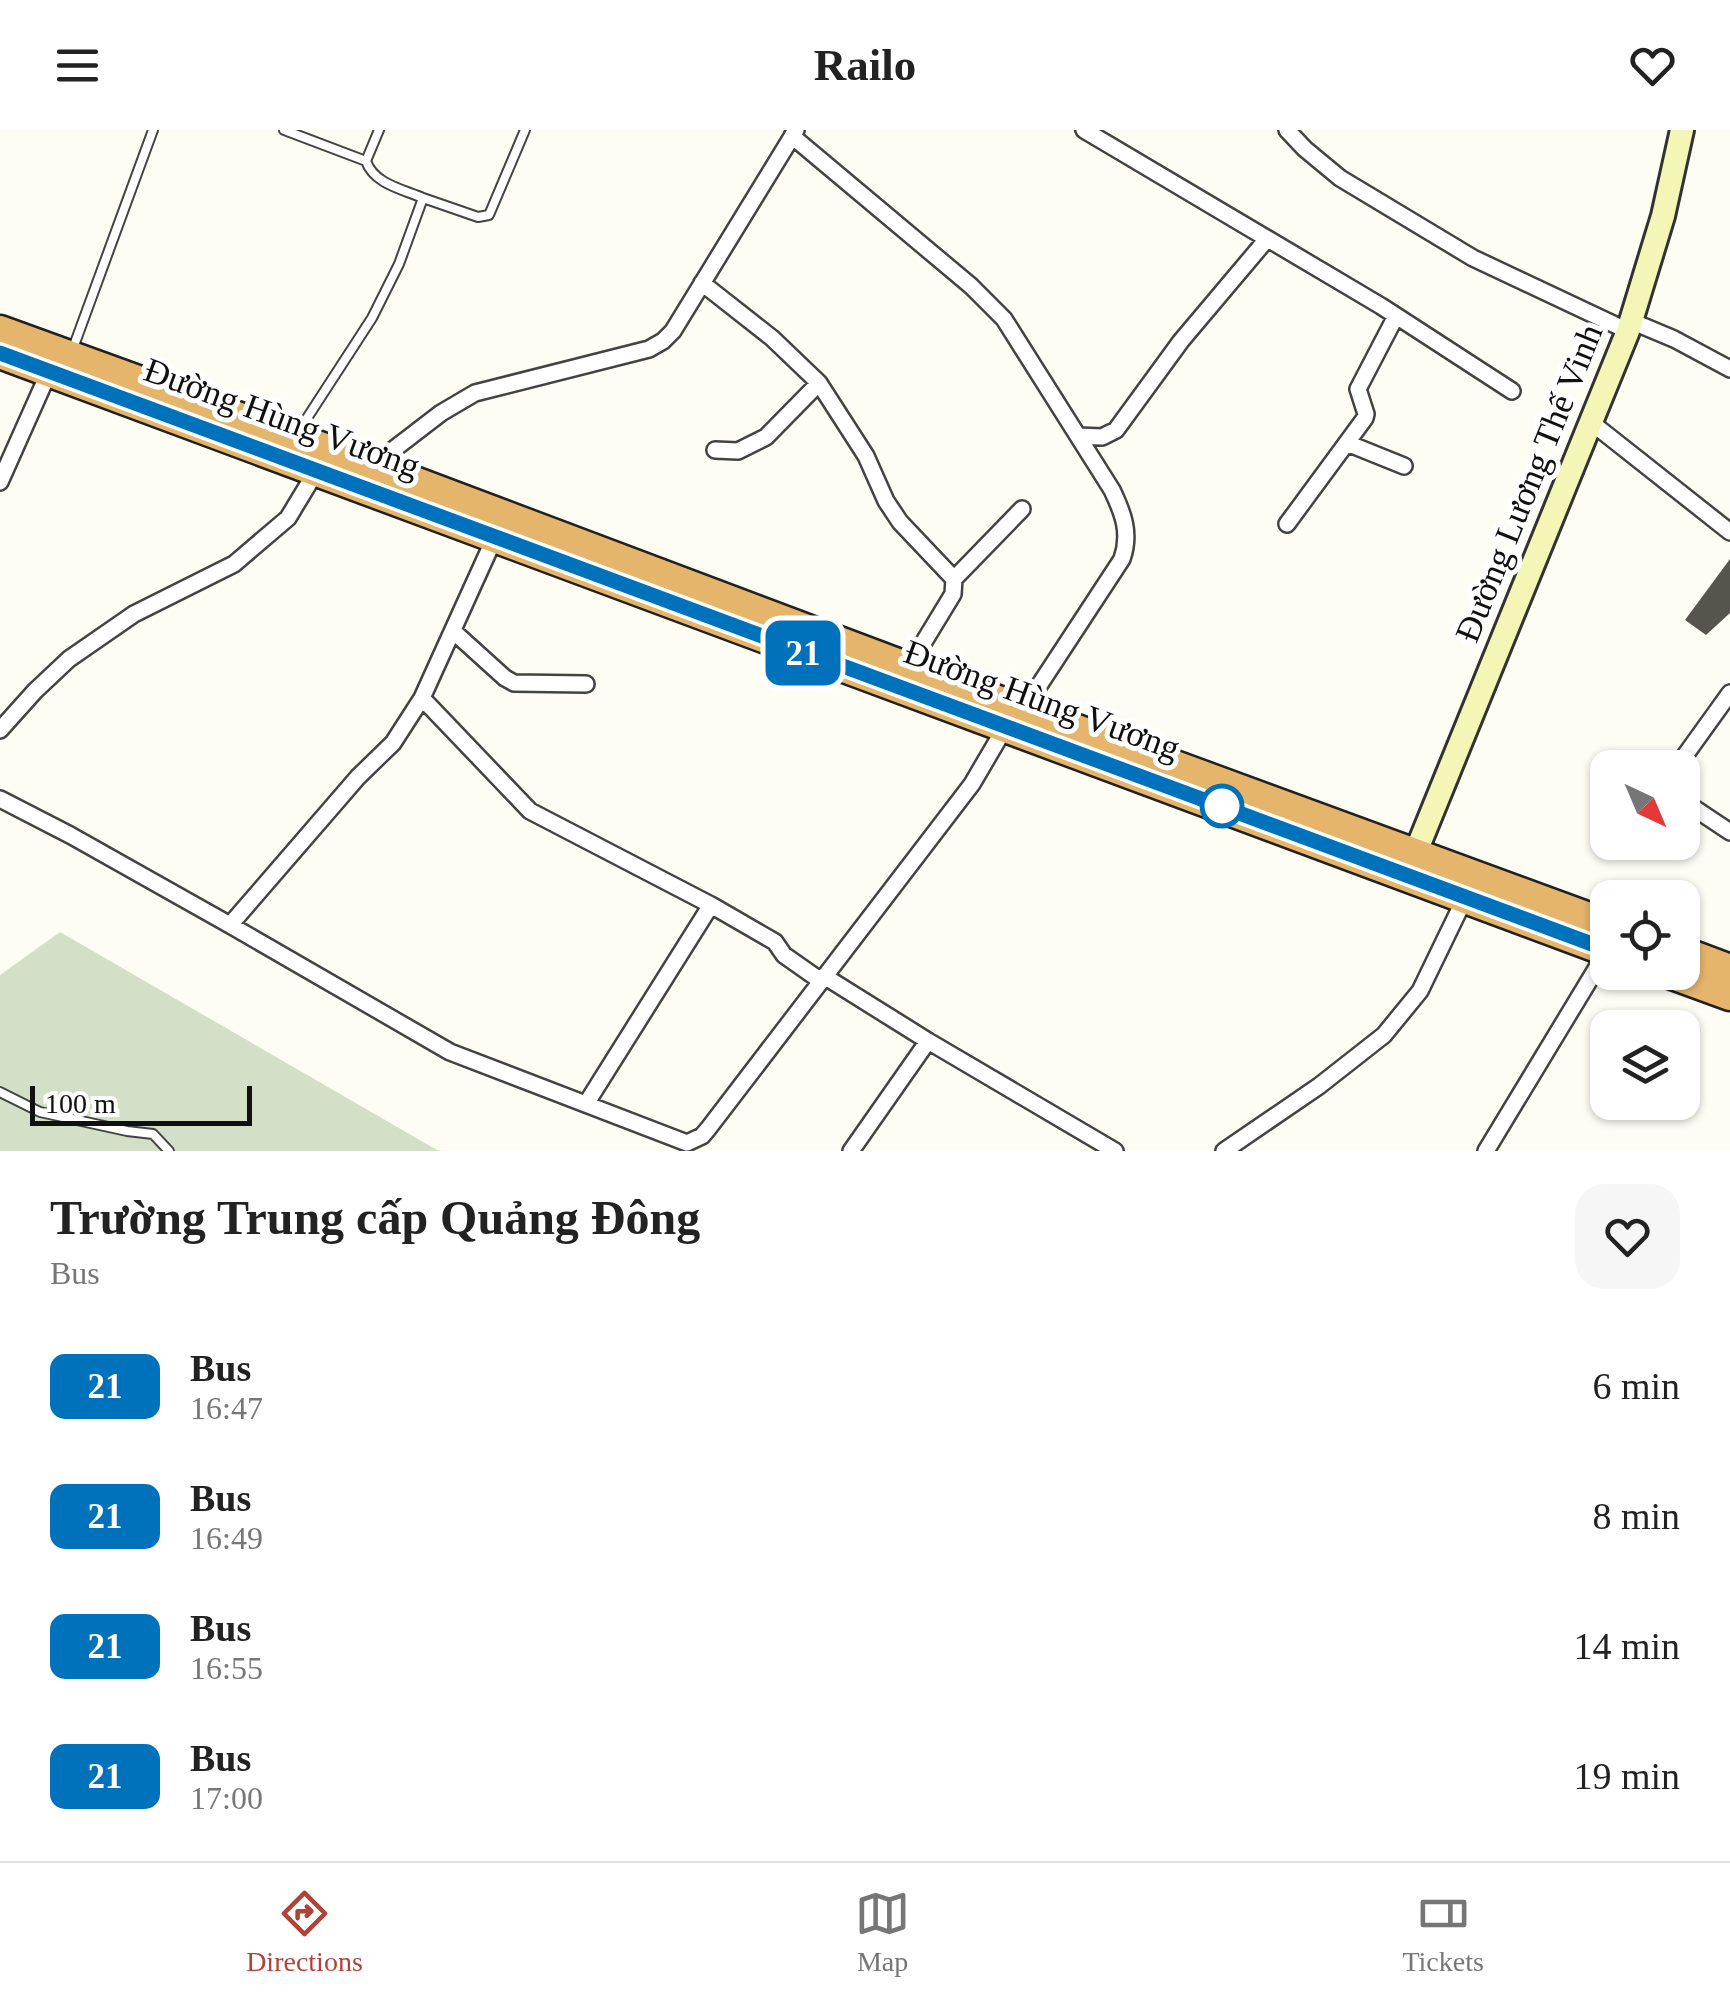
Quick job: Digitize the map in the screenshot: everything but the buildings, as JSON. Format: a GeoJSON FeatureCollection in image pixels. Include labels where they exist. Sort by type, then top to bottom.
{"type":"FeatureCollection","features":[{"type":"Feature","properties":{"kind":"highway","name":"Đường Hùng Vương"},"geometry":{"type":"LineString","coordinates":[[0,331],[60,364],[317,470],[891,686],[1014,718],[1415,854],[1590,918]]}},
{"type":"Feature","properties":{"kind":"highway","name":"Đường Hùng Vương"},"geometry":{"type":"LineString","coordinates":[[0,354],[60,364],[372,466],[908,668],[1014,718],[1465,898],[1590,943]]}},
{"type":"Feature","properties":{"kind":"highway"},"geometry":{"type":"LineString","coordinates":[[1700,959],[1730,970]]}},
{"type":"Feature","properties":{"kind":"highway"},"geometry":{"type":"LineString","coordinates":[[1700,984],[1730,995]]}},
{"type":"Feature","properties":{"kind":"street"},"geometry":{"type":"LineString","coordinates":[[1084,130],[1396,316],[1512,392]]}},
{"type":"Feature","properties":{"kind":"street"},"geometry":{"type":"LineString","coordinates":[[1288,130],[1340,178],[1456,248],[1630,326],[1674,340],[1730,369]]}},
{"type":"Feature","properties":{"kind":"street","name":"Đường Lương Thế Vinh"},"geometry":{"type":"LineString","coordinates":[[1415,854],[1630,326],[1663,216],[1682,130]]}},
{"type":"Feature","properties":{"kind":"street"},"geometry":{"type":"LineString","coordinates":[[0,799],[450,1052],[684,1147],[708,1129],[972,784],[1127,545],[1122,511],[1112,490],[1004,319],[794,133],[673,331],[656,346],[476,393],[441,413],[372,466]]}},
{"type":"Feature","properties":{"kind":"street"},"geometry":{"type":"LineString","coordinates":[[1078,436],[1102,437],[1116,430],[1181,340],[1268,239]]}},
{"type":"Feature","properties":{"kind":"street"},"geometry":{"type":"LineString","coordinates":[[702,283],[772,338],[819,383],[866,456],[900,522],[954,580]]}},
{"type":"Feature","properties":{"kind":"street"},"geometry":{"type":"LineString","coordinates":[[1286,524],[1365,418],[1358,392],[1360,382],[1396,316]]}},
{"type":"Feature","properties":{"kind":"street"},"geometry":{"type":"LineString","coordinates":[[0,482],[60,364]]}},
{"type":"Feature","properties":{"kind":"street"},"geometry":{"type":"LineString","coordinates":[[714,450],[738,451],[766,437],[819,383]]}},
{"type":"Feature","properties":{"kind":"street"},"geometry":{"type":"LineString","coordinates":[[1592,423],[1730,532]]}},
{"type":"Feature","properties":{"kind":"street"},"geometry":{"type":"LineString","coordinates":[[1347,443],[1404,466]]}},
{"type":"Feature","properties":{"kind":"street"},"geometry":{"type":"LineString","coordinates":[[0,730],[69,659],[134,614],[234,564],[288,518],[317,470]]}},
{"type":"Feature","properties":{"kind":"street"},"geometry":{"type":"LineString","coordinates":[[908,668],[953,594],[954,580],[1022,510]]}},
{"type":"Feature","properties":{"kind":"street"},"geometry":{"type":"LineString","coordinates":[[230,925],[358,777],[393,743],[422,698],[496,537]]}},
{"type":"Feature","properties":{"kind":"street"},"geometry":{"type":"LineString","coordinates":[[453,631],[514,684],[586,684]]}},
{"type":"Feature","properties":{"kind":"street"},"geometry":{"type":"LineString","coordinates":[[1689,750],[1730,693]]}},
{"type":"Feature","properties":{"kind":"street"},"geometry":{"type":"LineString","coordinates":[[422,698],[530,811],[775,942],[784,955],[823,979],[1115,1151]]}},
{"type":"Feature","properties":{"kind":"street"},"geometry":{"type":"LineString","coordinates":[[1700,812],[1730,832]]}},
{"type":"Feature","properties":{"kind":"street"},"geometry":{"type":"LineString","coordinates":[[1224,1151],[1348,1065],[1384,1034],[1420,991],[1465,898]]}},
{"type":"Feature","properties":{"kind":"street"},"geometry":{"type":"LineString","coordinates":[[586,1104],[711,905]]}},
{"type":"Feature","properties":{"kind":"street"},"geometry":{"type":"LineString","coordinates":[[1486,1151],[1590,980]]}},
{"type":"Feature","properties":{"kind":"street"},"geometry":{"type":"LineString","coordinates":[[850,1151],[928,1041]]}},
{"type":"Feature","properties":{"kind":"lane"},"geometry":{"type":"LineString","coordinates":[[60,364],[153,130]]}},
{"type":"Feature","properties":{"kind":"lane"},"geometry":{"type":"LineString","coordinates":[[284,130],[366,161]]}},
{"type":"Feature","properties":{"kind":"lane"},"geometry":{"type":"LineString","coordinates":[[378,130],[366,161],[377,178],[478,218],[489,215],[526,130]]}},
{"type":"Feature","properties":{"kind":"lane"},"geometry":{"type":"LineString","coordinates":[[294,438],[372,318],[423,198]]}},
{"type":"Feature","properties":{"kind":"lane"},"geometry":{"type":"LineString","coordinates":[[0,1092],[40,1112],[153,1134],[169,1151]]}},
{"type":"Feature","properties":{"kind":"green space"},"geometry":{"type":"Polygon","coordinates":[[[60,932],[442,1151],[0,1151],[0,975],[60,932]]]}},
{"type":"Feature","properties":{"kind":"bus line","name":"21"},"geometry":{"type":"LineString","coordinates":[[0,353],[1590,943]]}}]}
